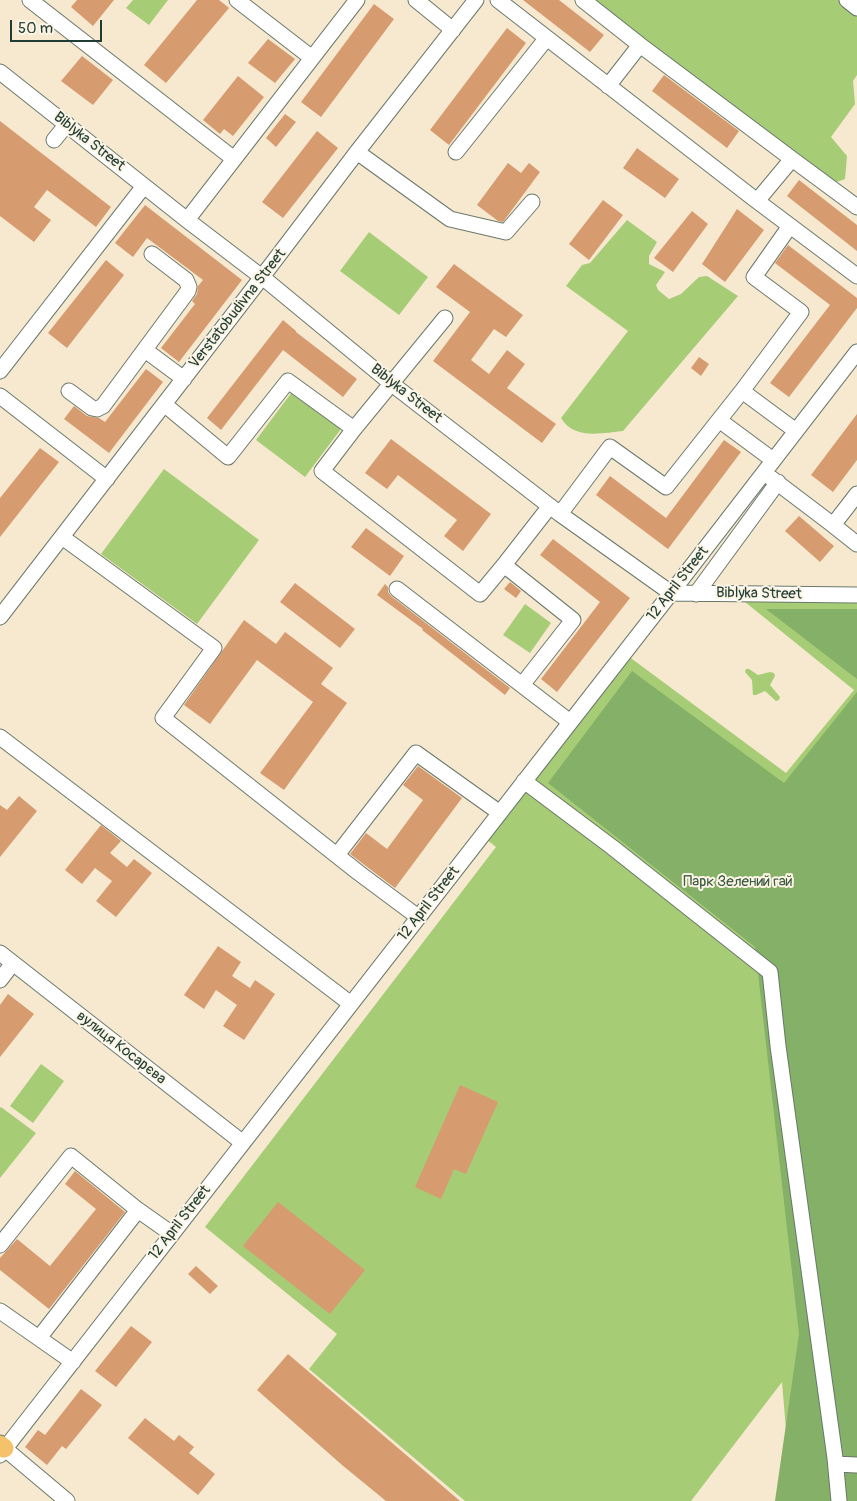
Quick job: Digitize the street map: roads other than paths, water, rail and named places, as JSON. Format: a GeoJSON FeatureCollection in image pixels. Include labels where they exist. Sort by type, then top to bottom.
{"type":"FeatureCollection","features":[{"type":"Feature","properties":{"kind":"street"},"geometry":{"type":"LineString","coordinates":[[30,0],[234,159]]}},
{"type":"Feature","properties":{"kind":"street"},"geometry":{"type":"LineString","coordinates":[[236,0],[312,58]]}},
{"type":"Feature","properties":{"kind":"street"},"geometry":{"type":"LineString","coordinates":[[187,220],[357,0]]}},
{"type":"Feature","properties":{"kind":"street"},"geometry":{"type":"LineString","coordinates":[[416,0],[452,30]]}},
{"type":"Feature","properties":{"kind":"street","name":"Verstatobudivna Street"},"geometry":{"type":"LineString","coordinates":[[1,614],[476,0]]}},
{"type":"Feature","properties":{"kind":"street"},"geometry":{"type":"LineString","coordinates":[[498,0],[546,39],[857,276]]}},
{"type":"Feature","properties":{"kind":"street"},"geometry":{"type":"LineString","coordinates":[[583,0],[640,45],[857,207]]}},
{"type":"Feature","properties":{"kind":"street"},"geometry":{"type":"LineString","coordinates":[[846,0],[857,8]]}},
{"type":"Feature","properties":{"kind":"street"},"geometry":{"type":"LineString","coordinates":[[456,152],[546,39]]}},
{"type":"Feature","properties":{"kind":"street"},"geometry":{"type":"LineString","coordinates":[[608,86],[640,45]]}},
{"type":"Feature","properties":{"kind":"street","name":"Biblyka Street"},"geometry":{"type":"LineString","coordinates":[[0,72],[262,277],[392,384],[555,510],[671,593],[857,595]]}},
{"type":"Feature","properties":{"kind":"street"},"geometry":{"type":"LineString","coordinates":[[54,140],[67,124]]}},
{"type":"Feature","properties":{"kind":"street"},"geometry":{"type":"LineString","coordinates":[[357,152],[450,219],[506,232],[532,202]]}},
{"type":"Feature","properties":{"kind":"street"},"geometry":{"type":"LineString","coordinates":[[757,201],[792,159]]}},
{"type":"Feature","properties":{"kind":"street"},"geometry":{"type":"LineString","coordinates":[[0,371],[144,186]]}},
{"type":"Feature","properties":{"kind":"street"},"geometry":{"type":"LineString","coordinates":[[445,318],[322,471],[480,594],[504,564],[555,510],[610,447],[666,487],[801,312],[754,277],[790,226]]}},
{"type":"Feature","properties":{"kind":"street"},"geometry":{"type":"LineString","coordinates":[[69,391],[92,408],[100,408],[188,291],[186,280],[152,254]]}},
{"type":"Feature","properties":{"kind":"street"},"geometry":{"type":"LineString","coordinates":[[145,350],[184,379]]}},
{"type":"Feature","properties":{"kind":"street","name":"12 April Street"},"geometry":{"type":"LineString","coordinates":[[1,1449],[73,1362],[857,352]]}},
{"type":"Feature","properties":{"kind":"street"},"geometry":{"type":"LineString","coordinates":[[164,404],[228,457],[288,381],[354,429]]}},
{"type":"Feature","properties":{"kind":"street"},"geometry":{"type":"LineString","coordinates":[[742,390],[796,432]]}},
{"type":"Feature","properties":{"kind":"street"},"geometry":{"type":"LineString","coordinates":[[0,396],[107,479]]}},
{"type":"Feature","properties":{"kind":"street"},"geometry":{"type":"LineString","coordinates":[[719,420],[774,460]]}},
{"type":"Feature","properties":{"kind":"street"},"geometry":{"type":"LineString","coordinates":[[764,472],[857,544]]}},
{"type":"Feature","properties":{"kind":"street"},"geometry":{"type":"LineString","coordinates":[[696,594],[778,482]]}},
{"type":"Feature","properties":{"kind":"street"},"geometry":{"type":"LineString","coordinates":[[833,525],[857,494]]}},
{"type":"Feature","properties":{"kind":"street"},"geometry":{"type":"LineString","coordinates":[[62,537],[214,648],[163,718],[418,917]]}},
{"type":"Feature","properties":{"kind":"street"},"geometry":{"type":"LineString","coordinates":[[504,564],[573,620],[522,686]]}},
{"type":"Feature","properties":{"kind":"street"},"geometry":{"type":"LineString","coordinates":[[397,589],[570,722]]}},
{"type":"Feature","properties":{"kind":"street"},"geometry":{"type":"LineString","coordinates":[[0,737],[351,1004]]}},
{"type":"Feature","properties":{"kind":"street"},"geometry":{"type":"LineString","coordinates":[[337,855],[416,753],[500,813]]}},
{"type":"Feature","properties":{"kind":"street"},"geometry":{"type":"LineString","coordinates":[[524,781],[612,847],[770,972],[836,1464],[839,1501]]}},
{"type":"Feature","properties":{"kind":"street","name":"вулиця Косарєва"},"geometry":{"type":"LineString","coordinates":[[0,953],[242,1143]]}},
{"type":"Feature","properties":{"kind":"street"},"geometry":{"type":"LineString","coordinates":[[0,980],[13,964]]}},
{"type":"Feature","properties":{"kind":"street"},"geometry":{"type":"LineString","coordinates":[[0,1245],[71,1156],[138,1210],[172,1234]]}},
{"type":"Feature","properties":{"kind":"street"},"geometry":{"type":"LineString","coordinates":[[39,1338],[138,1210]]}},
{"type":"Feature","properties":{"kind":"street"},"geometry":{"type":"LineString","coordinates":[[0,1311],[73,1362]]}},
{"type":"Feature","properties":{"kind":"street"},"geometry":{"type":"LineString","coordinates":[[1,1449],[67,1501]]}},
{"type":"Feature","properties":{"kind":"street"},"geometry":{"type":"LineString","coordinates":[[836,1464],[857,1465]]}},
{"type":"Feature","properties":{"kind":"park label","name":"Парк Зелений гай"},"geometry":{"type":"Point","coordinates":[738,882]}}]}
